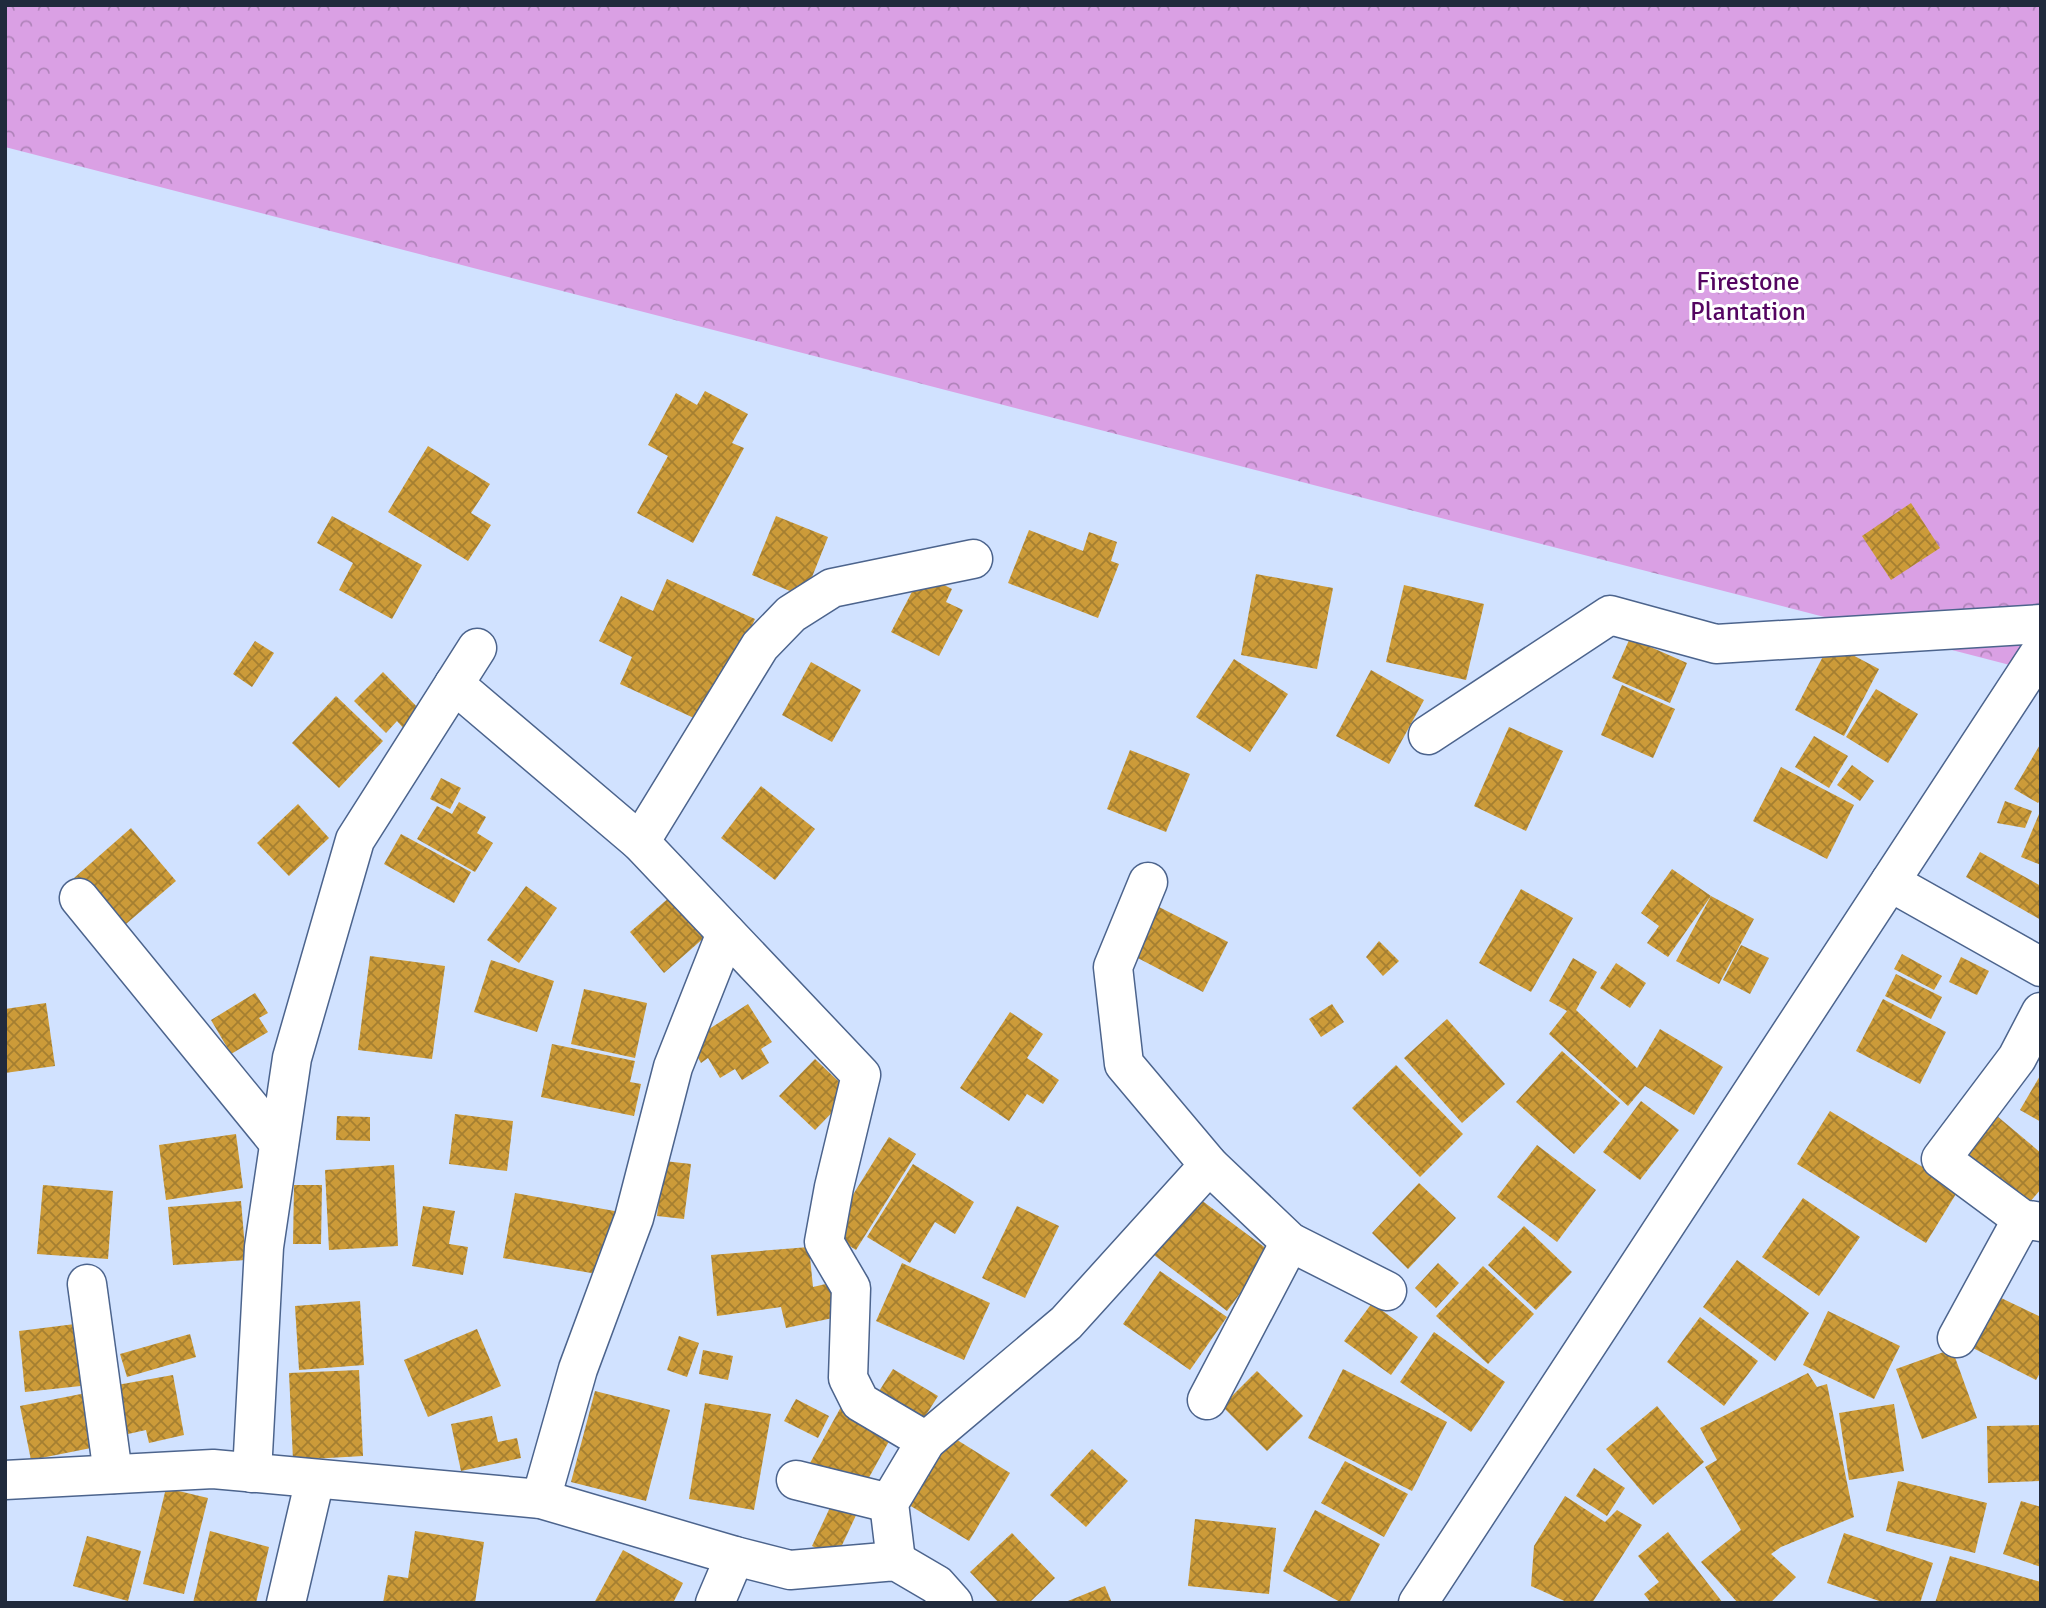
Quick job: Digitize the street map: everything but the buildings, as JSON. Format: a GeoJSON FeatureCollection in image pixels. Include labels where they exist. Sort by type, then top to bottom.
{"type":"FeatureCollection","features":[{"type":"Feature","properties":{"kind":"street"},"geometry":{"type":"LineString","coordinates":[[640,842],[760,646],[791,614],[832,587],[973,559]]}},
{"type":"Feature","properties":{"kind":"street"},"geometry":{"type":"LineString","coordinates":[[1428,735],[1610,615],[1716,644],[2041,624]]}},
{"type":"Feature","properties":{"kind":"street"},"geometry":{"type":"LineString","coordinates":[[252,1473],[264,1247],[292,1058],[355,840],[477,648]]}},
{"type":"Feature","properties":{"kind":"street"},"geometry":{"type":"LineString","coordinates":[[1418,1603],[2041,651]]}},
{"type":"Feature","properties":{"kind":"street"},"geometry":{"type":"LineString","coordinates":[[454,684],[640,842],[862,1075],[834,1187],[824,1242],[851,1288],[848,1378],[860,1402],[926,1441]]}},
{"type":"Feature","properties":{"kind":"street"},"geometry":{"type":"LineString","coordinates":[[1149,882],[1113,967],[1124,1064],[1209,1165],[1290,1242],[1387,1291]]}},
{"type":"Feature","properties":{"kind":"street"},"geometry":{"type":"LineString","coordinates":[[1889,882],[2041,967]]}},
{"type":"Feature","properties":{"kind":"street"},"geometry":{"type":"LineString","coordinates":[[79,898],[279,1143]]}},
{"type":"Feature","properties":{"kind":"street"},"geometry":{"type":"LineString","coordinates":[[541,1499],[578,1369],[634,1219],[673,1067],[726,933]]}},
{"type":"Feature","properties":{"kind":"street"},"geometry":{"type":"LineString","coordinates":[[1957,1338],[2031,1220],[1941,1159],[2017,1058],[2041,1012]]}},
{"type":"Feature","properties":{"kind":"street"},"geometry":{"type":"LineString","coordinates":[[896,1561],[889,1503],[926,1441],[1066,1323],[1209,1165]]}},
{"type":"Feature","properties":{"kind":"street"},"geometry":{"type":"LineString","coordinates":[[1207,1400],[1290,1242]]}},
{"type":"Feature","properties":{"kind":"street"},"geometry":{"type":"LineString","coordinates":[[87,1283],[113,1474]]}},
{"type":"Feature","properties":{"kind":"street"},"geometry":{"type":"LineString","coordinates":[[5,1480],[213,1469],[541,1499],[790,1570],[896,1561],[937,1585],[953,1603]]}},
{"type":"Feature","properties":{"kind":"street"},"geometry":{"type":"LineString","coordinates":[[286,1603],[314,1479]]}},
{"type":"Feature","properties":{"kind":"street"},"geometry":{"type":"LineString","coordinates":[[796,1479],[889,1503]]}},
{"type":"Feature","properties":{"kind":"street"},"geometry":{"type":"LineString","coordinates":[[715,1603],[735,1556]]}},
{"type":"Feature","properties":{"kind":"green space","name":"Firestone Plantation"},"geometry":{"type":"Polygon","coordinates":[[[5,5],[2041,5],[2041,673],[5,147],[5,5]]]}}]}
